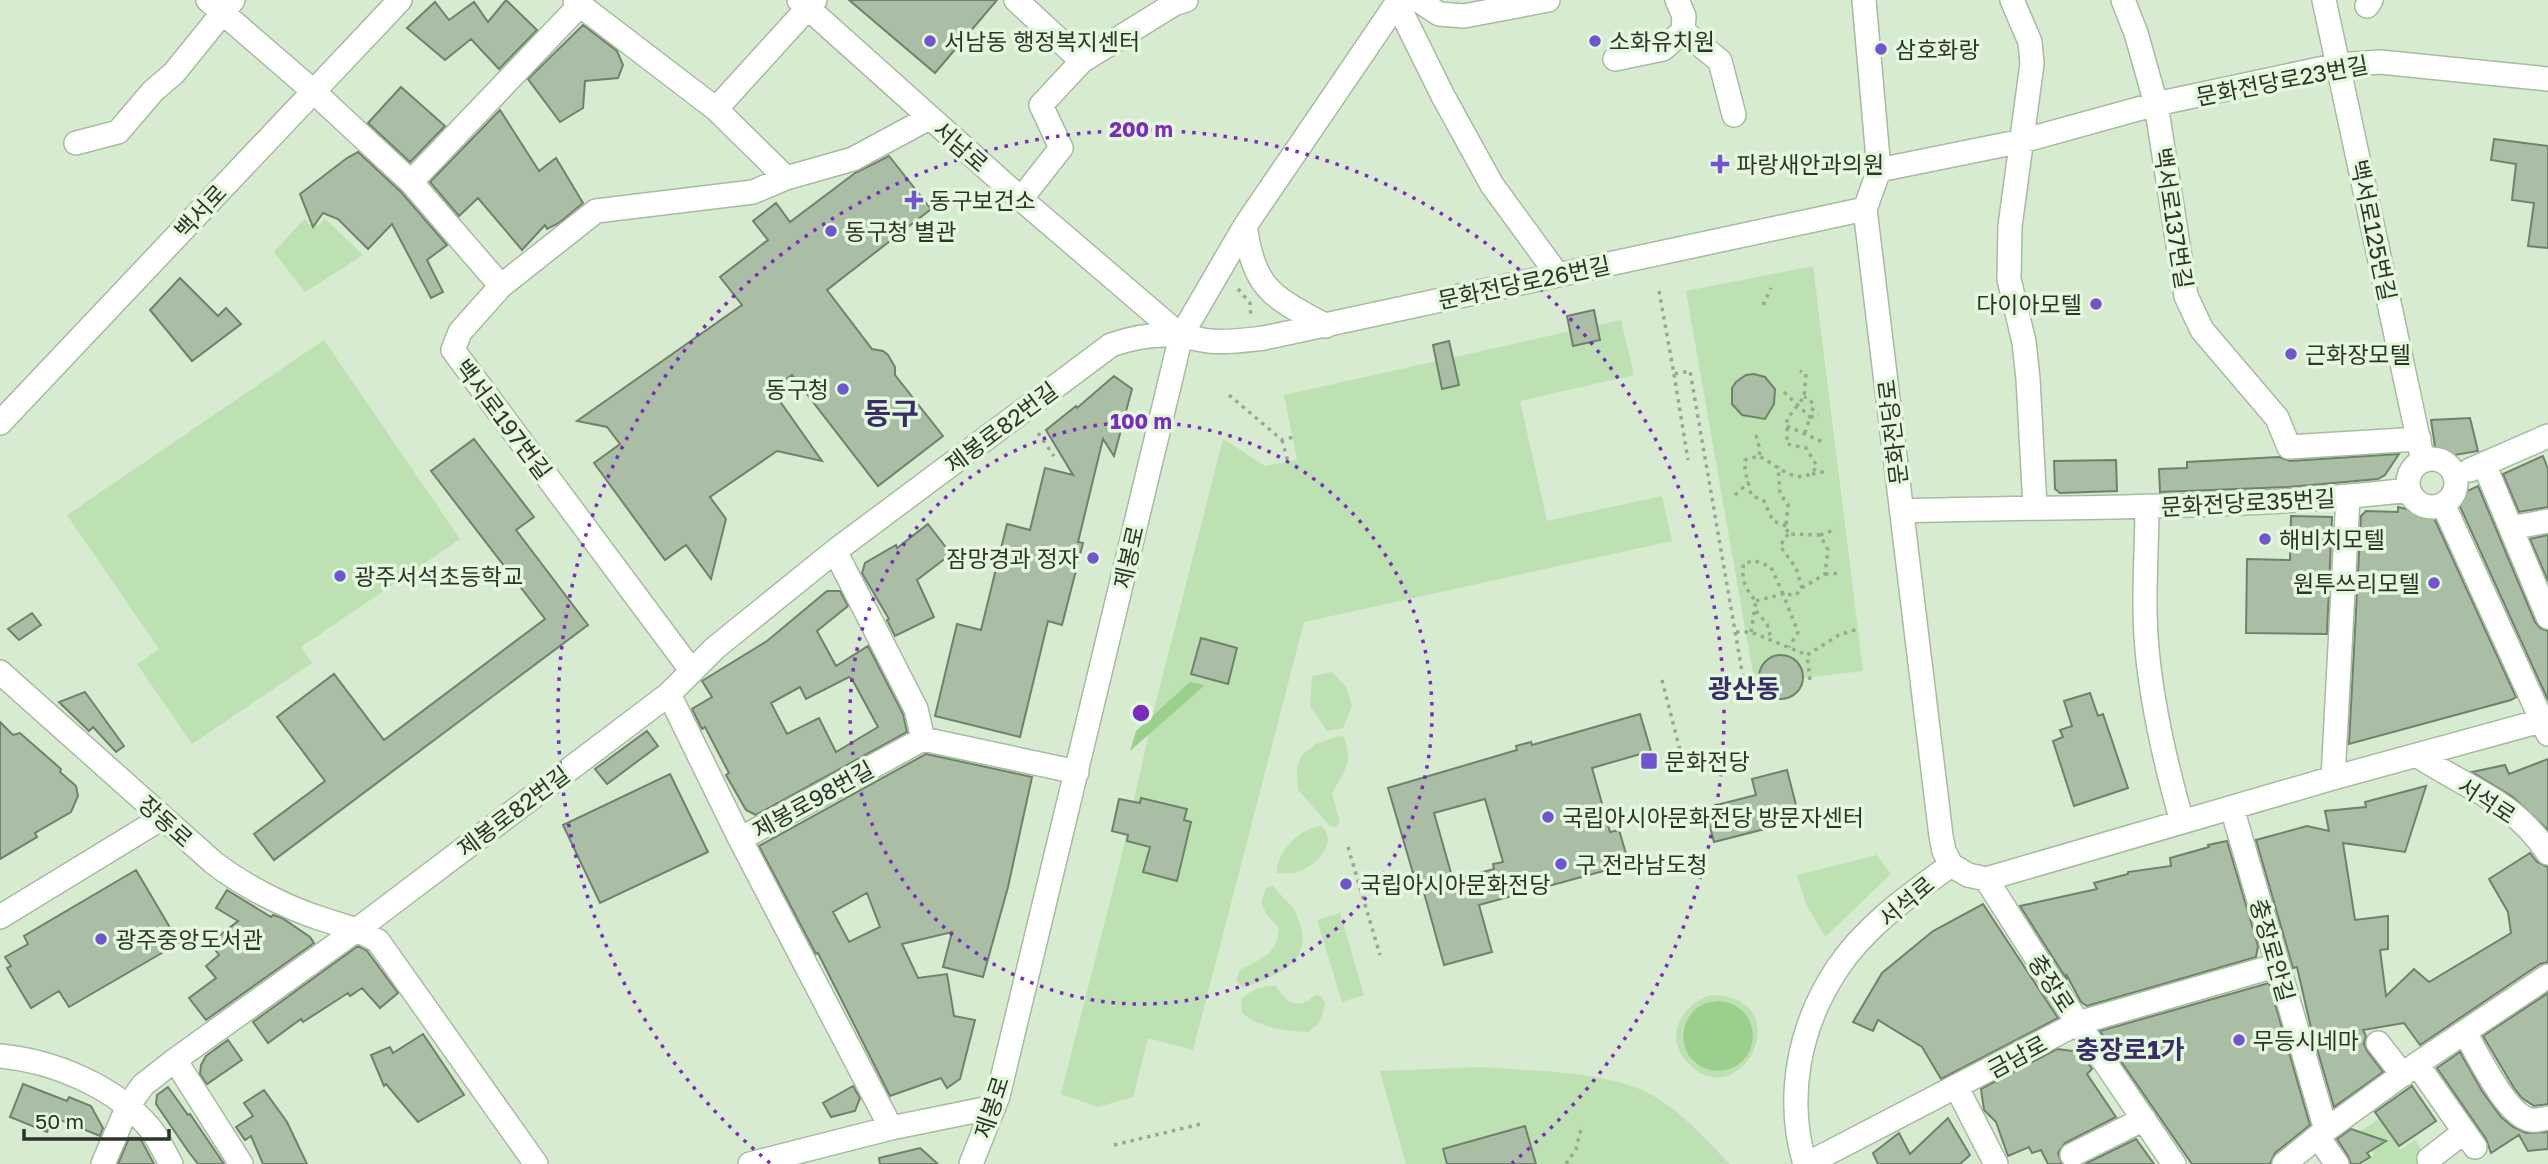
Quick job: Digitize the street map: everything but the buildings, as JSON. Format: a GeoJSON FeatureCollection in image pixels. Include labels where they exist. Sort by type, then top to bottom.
{"type":"FeatureCollection","features":[{"type":"Feature","properties":{"kind":"street","name":"백서로"},"geometry":{"type":"LineString","coordinates":[[0,423],[400,0]]}},
{"type":"Feature","properties":{"kind":"street"},"geometry":{"type":"LineString","coordinates":[[1016,0],[1082,61]]}},
{"type":"Feature","properties":{"kind":"street"},"geometry":{"type":"LineString","coordinates":[[1404,1],[1447,16],[1464,16],[1548,0]]}},
{"type":"Feature","properties":{"kind":"street","name":"문화전당로"},"geometry":{"type":"LineString","coordinates":[[1864,0],[1880,170],[1866,209],[1941,836],[1951,865]]}},
{"type":"Feature","properties":{"kind":"street"},"geometry":{"type":"LineString","coordinates":[[2012,0],[2030,42],[2032,64],[2010,226],[2009,279],[2024,342],[2035,507]]}},
{"type":"Feature","properties":{"kind":"street","name":"백서로137번길"},"geometry":{"type":"LineString","coordinates":[[2123,0],[2136,33],[2156,104],[2186,296],[2202,330],[2277,418],[2289,447],[2421,450]]}},
{"type":"Feature","properties":{"kind":"street","name":"백서로125번길"},"geometry":{"type":"LineString","coordinates":[[2324,0],[2421,450]]}},
{"type":"Feature","properties":{"kind":"street"},"geometry":{"type":"LineString","coordinates":[[1021,199],[1061,148],[1041,105],[1082,61],[1177,1]]}},
{"type":"Feature","properties":{"kind":"street"},"geometry":{"type":"LineString","coordinates":[[1404,1],[1443,96],[1492,185],[1557,274]]}},
{"type":"Feature","properties":{"kind":"street","name":"제봉로"},"geometry":{"type":"LineString","coordinates":[[971,1164],[994,1107],[1181,336],[1245,226],[1404,1]]}},
{"type":"Feature","properties":{"kind":"street"},"geometry":{"type":"LineString","coordinates":[[1615,59],[1663,49],[1683,32],[1684,16],[1679,1]]}},
{"type":"Feature","properties":{"kind":"street"},"geometry":{"type":"LineString","coordinates":[[411,182],[577,3],[716,109],[786,178]]}},
{"type":"Feature","properties":{"kind":"street","name":"서남로"},"geometry":{"type":"LineString","coordinates":[[716,109],[807,3],[929,118],[1181,336]]}},
{"type":"Feature","properties":{"kind":"street"},"geometry":{"type":"LineString","coordinates":[[76,143],[118,132],[153,91],[174,73],[221,4],[411,182],[501,286],[596,211],[753,192],[786,178],[853,159],[929,118]]}},
{"type":"Feature","properties":{"kind":"street"},"geometry":{"type":"LineString","coordinates":[[1683,32],[1720,61],[1734,115]]}},
{"type":"Feature","properties":{"kind":"street","name":"문화전당로23번길"},"geometry":{"type":"LineString","coordinates":[[1880,170],[2021,141],[2156,104],[2338,65],[2380,62],[2548,79]]}},
{"type":"Feature","properties":{"kind":"street","name":"문화전당로26번길"},"geometry":{"type":"LineString","coordinates":[[1181,336],[1234,342],[1326,326],[1866,209]]}},
{"type":"Feature","properties":{"kind":"street"},"geometry":{"type":"LineString","coordinates":[[1245,226],[1250,256],[1269,291],[1326,326]]}},
{"type":"Feature","properties":{"kind":"street","name":"백서로197번길"},"geometry":{"type":"LineString","coordinates":[[501,286],[460,332],[453,350],[691,670]]}},
{"type":"Feature","properties":{"kind":"street","name":"제봉로82번길"},"geometry":{"type":"LineString","coordinates":[[358,929],[669,694],[715,648],[835,551],[1111,345],[1150,335],[1181,336]]}},
{"type":"Feature","properties":{"kind":"street"},"geometry":{"type":"LineString","coordinates":[[2455,477],[2548,436]]}},
{"type":"Feature","properties":{"kind":"street"},"geometry":{"type":"LineString","coordinates":[[2421,450],[2432,459],[2442,461],[2450,467],[2455,477],[2455,490],[2443,504],[2434,507],[2424,506],[2414,500],[2409,490],[2410,473],[2421,450]]}},
{"type":"Feature","properties":{"kind":"street"},"geometry":{"type":"LineString","coordinates":[[2484,464],[2548,617]]}},
{"type":"Feature","properties":{"kind":"street","name":"문화전당로35번길"},"geometry":{"type":"LineString","coordinates":[[1902,510],[2147,506],[2348,497],[2409,490]]}},
{"type":"Feature","properties":{"kind":"street","name":"문화전당로35번길"},"geometry":{"type":"LineString","coordinates":[[2333,778],[2348,497]]}},
{"type":"Feature","properties":{"kind":"street"},"geometry":{"type":"LineString","coordinates":[[2443,504],[2546,725]]}},
{"type":"Feature","properties":{"kind":"street","name":"문화전당로35번길"},"geometry":{"type":"LineString","coordinates":[[2147,506],[2146,635],[2157,715],[2182,822]]}},
{"type":"Feature","properties":{"kind":"street"},"geometry":{"type":"LineString","coordinates":[[2511,528],[2548,521]]}},
{"type":"Feature","properties":{"kind":"street"},"geometry":{"type":"LineString","coordinates":[[835,551],[916,709],[923,739],[1077,772]]}},
{"type":"Feature","properties":{"kind":"street","name":"장동로"},"geometry":{"type":"LineString","coordinates":[[0,673],[162,818],[239,882],[320,919],[358,929],[378,941],[536,1164]]}},
{"type":"Feature","properties":{"kind":"street"},"geometry":{"type":"LineString","coordinates":[[669,694],[740,839]]}},
{"type":"Feature","properties":{"kind":"street","name":"서석로"},"geometry":{"type":"LineString","coordinates":[[1806,1164],[1798,1142],[1796,1124],[1798,1065],[1811,1020],[1824,993],[1838,968],[1861,940],[1911,894],[1951,865],[1968,875],[1986,879],[2333,778],[2546,725]]}},
{"type":"Feature","properties":{"kind":"street","name":"제봉로98번길"},"geometry":{"type":"LineString","coordinates":[[891,1128],[740,839],[923,739]]}},
{"type":"Feature","properties":{"kind":"street","name":"서석로"},"geometry":{"type":"LineString","coordinates":[[2418,756],[2448,775],[2488,794],[2526,825],[2548,853]]}},
{"type":"Feature","properties":{"kind":"street","name":"충장로안길"},"geometry":{"type":"LineString","coordinates":[[2232,808],[2278,965],[2322,1134],[2337,1164]]}},
{"type":"Feature","properties":{"kind":"street"},"geometry":{"type":"LineString","coordinates":[[0,917],[162,818]]}},
{"type":"Feature","properties":{"kind":"street","name":"충장로"},"geometry":{"type":"LineString","coordinates":[[1986,879],[2078,1023],[2174,1164]]}},
{"type":"Feature","properties":{"kind":"street"},"geometry":{"type":"LineString","coordinates":[[103,1164],[128,1106],[143,1085],[358,929]]}},
{"type":"Feature","properties":{"kind":"street","name":"금남로"},"geometry":{"type":"LineString","coordinates":[[1806,1164],[2078,1023],[2278,965]]}},
{"type":"Feature","properties":{"kind":"street"},"geometry":{"type":"LineString","coordinates":[[2284,1164],[2410,1070],[2548,976]]}},
{"type":"Feature","properties":{"kind":"street"},"geometry":{"type":"LineString","coordinates":[[2465,1033],[2508,1104],[2531,1120],[2548,1118]]}},
{"type":"Feature","properties":{"kind":"street"},"geometry":{"type":"LineString","coordinates":[[2378,1043],[2410,1070],[2470,1139],[2429,1159]]}},
{"type":"Feature","properties":{"kind":"street"},"geometry":{"type":"LineString","coordinates":[[0,1056],[56,1068],[101,1088],[128,1106],[152,1129],[171,1164]]}},
{"type":"Feature","properties":{"kind":"street"},"geometry":{"type":"LineString","coordinates":[[174,1060],[241,1164]]}},
{"type":"Feature","properties":{"kind":"street"},"geometry":{"type":"LineString","coordinates":[[1957,1088],[1996,1164]]}},
{"type":"Feature","properties":{"kind":"street"},"geometry":{"type":"LineString","coordinates":[[750,1164],[891,1128],[994,1107]]}},
{"type":"Feature","properties":{"kind":"street"},"geometry":{"type":"LineString","coordinates":[[2072,1155],[2144,1119]]}},
{"type":"Feature","properties":{"kind":"path"},"geometry":{"type":"LineString","coordinates":[[1763,305],[1771,288]]}},
{"type":"Feature","properties":{"kind":"path"},"geometry":{"type":"LineString","coordinates":[[1238,289],[1250,303],[1251,318]]}},
{"type":"Feature","properties":{"kind":"path"},"geometry":{"type":"LineString","coordinates":[[1659,291],[1688,460]]}},
{"type":"Feature","properties":{"kind":"path"},"geometry":{"type":"LineString","coordinates":[[1674,374],[1690,371],[1745,689]]}},
{"type":"Feature","properties":{"kind":"path"},"geometry":{"type":"LineString","coordinates":[[1800,371],[1813,373]]}},
{"type":"Feature","properties":{"kind":"path"},"geometry":{"type":"LineString","coordinates":[[1806,374],[1804,397],[1790,413],[1786,425],[1787,444],[1806,448],[1817,466],[1812,474]]}},
{"type":"Feature","properties":{"kind":"path"},"geometry":{"type":"LineString","coordinates":[[1784,392],[1810,417]]}},
{"type":"Feature","properties":{"kind":"path"},"geometry":{"type":"LineString","coordinates":[[1229,396],[1282,440],[1287,462]]}},
{"type":"Feature","properties":{"kind":"path"},"geometry":{"type":"LineString","coordinates":[[1804,397],[1814,405],[1805,433]]}},
{"type":"Feature","properties":{"kind":"path"},"geometry":{"type":"LineString","coordinates":[[1810,417],[1819,415]]}},
{"type":"Feature","properties":{"kind":"path"},"geometry":{"type":"LineString","coordinates":[[1786,425],[1823,442]]}},
{"type":"Feature","properties":{"kind":"path"},"geometry":{"type":"LineString","coordinates":[[1038,433],[1054,456]]}},
{"type":"Feature","properties":{"kind":"path"},"geometry":{"type":"LineString","coordinates":[[1756,435],[1759,456]]}},
{"type":"Feature","properties":{"kind":"path"},"geometry":{"type":"LineString","coordinates":[[1282,440],[1293,438]]}},
{"type":"Feature","properties":{"kind":"path"},"geometry":{"type":"LineString","coordinates":[[1786,526],[1773,521],[1764,501],[1751,495],[1749,482],[1744,475],[1745,460],[1759,456],[1791,476],[1804,478],[1827,471]]}},
{"type":"Feature","properties":{"kind":"path"},"geometry":{"type":"LineString","coordinates":[[1778,466],[1780,494],[1788,504],[1788,534],[1780,547],[1796,568],[1802,588]]}},
{"type":"Feature","properties":{"kind":"path"},"geometry":{"type":"LineString","coordinates":[[1735,495],[1749,482]]}},
{"type":"Feature","properties":{"kind":"path"},"geometry":{"type":"LineString","coordinates":[[1788,534],[1820,535],[1836,529]]}},
{"type":"Feature","properties":{"kind":"path"},"geometry":{"type":"LineString","coordinates":[[1820,535],[1828,550],[1825,574]]}},
{"type":"Feature","properties":{"kind":"path"},"geometry":{"type":"LineString","coordinates":[[1751,632],[1756,601],[1749,593],[1741,572],[1744,563],[1755,561],[1770,567],[1783,594],[1798,632],[1789,647]]}},
{"type":"Feature","properties":{"kind":"path"},"geometry":{"type":"LineString","coordinates":[[1756,601],[1783,594],[1796,594],[1825,574],[1842,573]]}},
{"type":"Feature","properties":{"kind":"path"},"geometry":{"type":"LineString","coordinates":[[1755,610],[1767,624],[1771,639]]}},
{"type":"Feature","properties":{"kind":"path"},"geometry":{"type":"LineString","coordinates":[[1807,656],[1839,635],[1858,629]]}},
{"type":"Feature","properties":{"kind":"path"},"geometry":{"type":"LineString","coordinates":[[1735,632],[1751,632],[1807,656]]}},
{"type":"Feature","properties":{"kind":"path"},"geometry":{"type":"LineString","coordinates":[[1807,656],[1810,680]]}},
{"type":"Feature","properties":{"kind":"path"},"geometry":{"type":"LineString","coordinates":[[1662,680],[1681,754]]}},
{"type":"Feature","properties":{"kind":"path"},"geometry":{"type":"LineString","coordinates":[[1348,847],[1380,955]]}},
{"type":"Feature","properties":{"kind":"path"},"geometry":{"type":"LineString","coordinates":[[1114,1145],[1206,1123]]}},
{"type":"Feature","properties":{"kind":"path"},"geometry":{"type":"LineString","coordinates":[[1566,1164],[1576,1149],[1582,1125]]}},
{"type":"Feature","properties":{"kind":"shaded area"},"geometry":{"type":"Polygon","coordinates":[[[305,218],[308,224],[319,226],[324,218],[363,255],[305,292],[274,252],[305,218]]]}},
{"type":"Feature","properties":{"kind":"shaded area"},"geometry":{"type":"Polygon","coordinates":[[[1813,266],[1863,671],[1804,678],[1796,661],[1779,655],[1763,665],[1760,684],[1755,685],[1686,291],[1813,266]]]}},
{"type":"Feature","properties":{"kind":"shaded area"},"geometry":{"type":"Polygon","coordinates":[[[1621,320],[1634,375],[1520,401],[1547,521],[1662,496],[1672,541],[1304,622],[1193,1050],[1148,1038],[1133,1097],[1098,1107],[1061,1094],[1223,439],[1265,466],[1297,460],[1284,395],[1621,320]]]}},
{"type":"Feature","properties":{"kind":"shaded area"},"geometry":{"type":"Polygon","coordinates":[[[324,340],[460,539],[301,647],[312,663],[192,744],[137,664],[159,649],[67,515],[324,340]]]}},
{"type":"Feature","properties":{"kind":"shaded area"},"geometry":{"type":"Polygon","coordinates":[[[1332,672],[1346,687],[1352,706],[1343,728],[1327,731],[1310,706],[1312,676],[1332,672]]]}},
{"type":"Feature","properties":{"kind":"shaded area"},"geometry":{"type":"Polygon","coordinates":[[[1190,682],[1205,685],[1130,751],[1136,731],[1190,682]]]}},
{"type":"Feature","properties":{"kind":"shaded area"},"geometry":{"type":"Polygon","coordinates":[[[1338,736],[1344,737],[1348,754],[1346,767],[1332,794],[1340,822],[1336,827],[1330,826],[1298,790],[1297,769],[1301,756],[1316,744],[1338,736]]]}},
{"type":"Feature","properties":{"kind":"shaded area"},"geometry":{"type":"Polygon","coordinates":[[[1322,826],[1328,839],[1319,858],[1300,871],[1277,873],[1281,857],[1291,842],[1306,831],[1322,826]]]}},
{"type":"Feature","properties":{"kind":"shaded area"},"geometry":{"type":"Polygon","coordinates":[[[1877,855],[1891,874],[1825,937],[1806,904],[1797,875],[1877,855]]]}},
{"type":"Feature","properties":{"kind":"shaded area"},"geometry":{"type":"Polygon","coordinates":[[[1273,886],[1297,915],[1303,940],[1300,951],[1286,968],[1243,988],[1236,980],[1240,970],[1267,955],[1278,937],[1279,928],[1267,915],[1261,903],[1266,888],[1273,886]]]}},
{"type":"Feature","properties":{"kind":"shaded area"},"geometry":{"type":"Polygon","coordinates":[[[1340,913],[1364,995],[1342,1002],[1317,920],[1340,913]]]}},
{"type":"Feature","properties":{"kind":"shaded area"},"geometry":{"type":"Polygon","coordinates":[[[1276,986],[1284,997],[1298,1004],[1315,995],[1321,996],[1325,1003],[1317,1025],[1308,1032],[1282,1030],[1257,1022],[1242,1013],[1241,999],[1252,991],[1276,986]]]}},
{"type":"Feature","properties":{"kind":"shaded area"},"geometry":{"type":"Polygon","coordinates":[[[1710,995],[1738,1000],[1753,1014],[1758,1031],[1754,1050],[1743,1066],[1727,1076],[1708,1076],[1688,1063],[1677,1043],[1679,1023],[1684,1014],[1710,995]],[[1713,1001],[1693,1012],[1687,1019],[1683,1036],[1684,1045],[1696,1064],[1748,1055],[1753,1033],[1713,1001]]]}},
{"type":"Feature","properties":{"kind":"shaded area"},"geometry":{"type":"Polygon","coordinates":[[[1725,1001],[1738,1007],[1747,1016],[1751,1022],[1751,1050],[1743,1061],[1732,1069],[1711,1071],[1693,1061],[1685,1050],[1683,1029],[1693,1011],[1704,1003],[1725,1001]]]}},
{"type":"Feature","properties":{"kind":"shaded area"},"geometry":{"type":"Polygon","coordinates":[[[1481,1067],[1607,1079],[1644,1091],[1679,1114],[1730,1164],[1406,1164],[1380,1071],[1481,1067]]]}},
{"type":"Feature","properties":{"kind":"shaded area"},"geometry":{"type":"Polygon","coordinates":[[[2379,1119],[2400,1150],[2415,1140],[2431,1164],[2363,1164],[2374,1155],[2359,1132],[2379,1119]]]}},
{"type":"Feature","properties":{"kind":"place","name":"서남동 행정복지센터"},"geometry":{"type":"Point","coordinates":[930,41]}},
{"type":"Feature","properties":{"kind":"place","name":"소화유치원"},"geometry":{"type":"Point","coordinates":[1595,41]}},
{"type":"Feature","properties":{"kind":"place","name":"삼호화랑"},"geometry":{"type":"Point","coordinates":[1881,49]}},
{"type":"Feature","properties":{"kind":"place","name":"파랑새안과의원"},"geometry":{"type":"Point","coordinates":[1720,164]}},
{"type":"Feature","properties":{"kind":"place","name":"동구보건소"},"geometry":{"type":"Point","coordinates":[914,200]}},
{"type":"Feature","properties":{"kind":"place","name":"동구청 별관"},"geometry":{"type":"Point","coordinates":[831,231]}},
{"type":"Feature","properties":{"kind":"place","name":"다이아모텔"},"geometry":{"type":"Point","coordinates":[2096,304]}},
{"type":"Feature","properties":{"kind":"place","name":"근화장모텔"},"geometry":{"type":"Point","coordinates":[2291,354]}},
{"type":"Feature","properties":{"kind":"place","name":"동구청"},"geometry":{"type":"Point","coordinates":[843,389]}},
{"type":"Feature","properties":{"kind":"place","name":"해비치모텔"},"geometry":{"type":"Point","coordinates":[2265,539]}},
{"type":"Feature","properties":{"kind":"place","name":"잠망경과 정자"},"geometry":{"type":"Point","coordinates":[1093,558]}},
{"type":"Feature","properties":{"kind":"place","name":"광주서석초등학교"},"geometry":{"type":"Point","coordinates":[340,576]}},
{"type":"Feature","properties":{"kind":"place","name":"원투쓰리모텔"},"geometry":{"type":"Point","coordinates":[2434,583]}},
{"type":"Feature","properties":{"kind":"place","name":"문화전당"},"geometry":{"type":"Point","coordinates":[1649,761]}},
{"type":"Feature","properties":{"kind":"place","name":"국립아시아문화전당 방문자센터"},"geometry":{"type":"Point","coordinates":[1548,817]}},
{"type":"Feature","properties":{"kind":"place","name":"구 전라남도청"},"geometry":{"type":"Point","coordinates":[1561,864]}},
{"type":"Feature","properties":{"kind":"place","name":"국립아시아문화전당"},"geometry":{"type":"Point","coordinates":[1346,884]}},
{"type":"Feature","properties":{"kind":"place","name":"광주중앙도서관"},"geometry":{"type":"Point","coordinates":[101,939]}},
{"type":"Feature","properties":{"kind":"place","name":"무등시네마"},"geometry":{"type":"Point","coordinates":[2239,1040]}},
{"type":"Feature","properties":{"kind":"district","name":"동구"},"geometry":{"type":"Point","coordinates":[891,413]}},
{"type":"Feature","properties":{"kind":"district","name":"광산동"},"geometry":{"type":"Point","coordinates":[1744,688]}},
{"type":"Feature","properties":{"kind":"district","name":"충장로1가"},"geometry":{"type":"Point","coordinates":[2130,1049]}}]}
